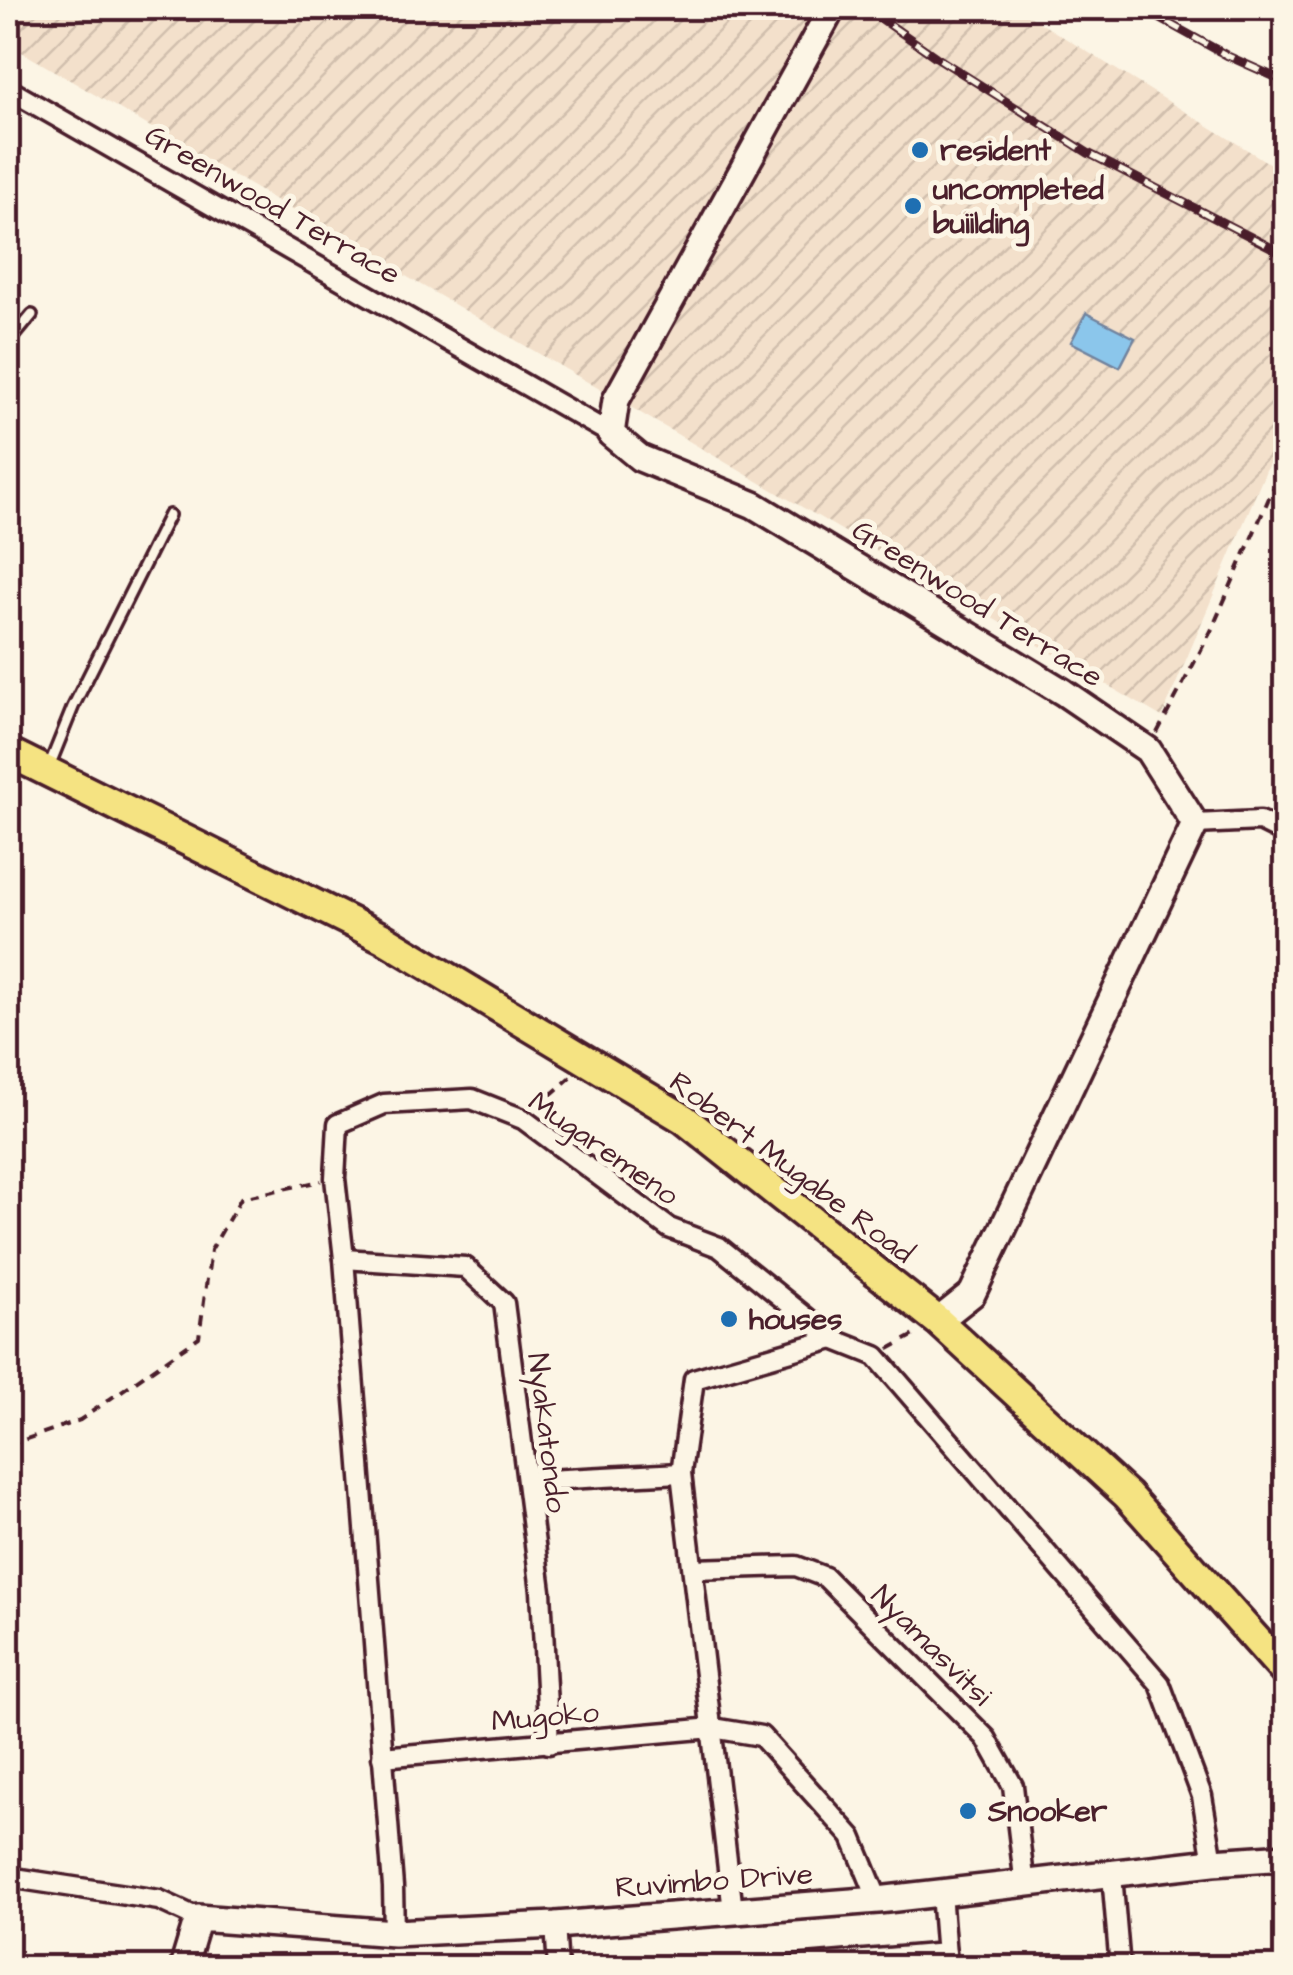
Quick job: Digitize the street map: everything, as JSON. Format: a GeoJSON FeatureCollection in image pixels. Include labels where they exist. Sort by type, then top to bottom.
{"type":"FeatureCollection","features":[{"type":"Feature","properties":{"kind":"main road","name":"Robert Mugabe Road"},"geometry":{"type":"LineString","coordinates":[[8,752],[383,938],[684,1119],[938,1321],[1126,1495],[1286,1673]]}},
{"type":"Feature","properties":{"kind":"street"},"geometry":{"type":"LineString","coordinates":[[612,434],[616,400],[832,8]]}},
{"type":"Feature","properties":{"kind":"street","name":"Greenwood Terrace"},"geometry":{"type":"LineString","coordinates":[[8,89],[612,434],[640,458],[754,505],[1063,692],[1148,750],[1196,824]]}},
{"type":"Feature","properties":{"kind":"street"},"geometry":{"type":"LineString","coordinates":[[938,1321],[972,1294],[1196,824],[1260,821],[1286,834]]}},
{"type":"Feature","properties":{"kind":"street","name":"Mugaremeno"},"geometry":{"type":"LineString","coordinates":[[394,1933],[335,1178],[338,1124],[384,1104],[472,1099],[523,1119],[669,1228],[719,1247],[833,1339],[876,1356],[1160,1684],[1202,1796],[1213,1862]]}},
{"type":"Feature","properties":{"kind":"street","name":"Nyakatondo"},"geometry":{"type":"LineString","coordinates":[[344,1260],[465,1267],[504,1303],[541,1590],[548,1744]]}},
{"type":"Feature","properties":{"kind":"street"},"geometry":{"type":"LineString","coordinates":[[733,1911],[681,1472],[694,1379],[833,1339]]}},
{"type":"Feature","properties":{"kind":"street"},"geometry":{"type":"LineString","coordinates":[[527,1481],[681,1472]]}},
{"type":"Feature","properties":{"kind":"street","name":"Nyamasvitsi"},"geometry":{"type":"LineString","coordinates":[[693,1570],[796,1566],[825,1577],[986,1738],[1013,1786],[1025,1886]]}},
{"type":"Feature","properties":{"kind":"street","name":"Mugoko"},"geometry":{"type":"LineString","coordinates":[[382,1756],[713,1728],[761,1736],[852,1837],[878,1900]]}},
{"type":"Feature","properties":{"kind":"street","name":"Ruvimbo Drive"},"geometry":{"type":"LineString","coordinates":[[198,1918],[394,1933],[556,1925],[878,1900],[1286,1857]]}},
{"type":"Feature","properties":{"kind":"street"},"geometry":{"type":"LineString","coordinates":[[1112,1875],[1120,1968]]}},
{"type":"Feature","properties":{"kind":"street"},"geometry":{"type":"LineString","coordinates":[[8,1877],[159,1900],[198,1918],[183,1968]]}},
{"type":"Feature","properties":{"kind":"street"},"geometry":{"type":"LineString","coordinates":[[771,1968],[947,1960],[941,1892]]}},
{"type":"Feature","properties":{"kind":"street"},"geometry":{"type":"LineString","coordinates":[[556,1925],[558,1968]]}},
{"type":"Feature","properties":{"kind":"lane"},"geometry":{"type":"LineString","coordinates":[[8,344],[32,315]]}},
{"type":"Feature","properties":{"kind":"lane"},"geometry":{"type":"LineString","coordinates":[[47,772],[74,707],[169,515]]}},
{"type":"Feature","properties":{"kind":"path"},"geometry":{"type":"LineString","coordinates":[[1148,750],[1211,631],[1286,458]]}},
{"type":"Feature","properties":{"kind":"path"},"geometry":{"type":"LineString","coordinates":[[523,1119],[589,1060]]}},
{"type":"Feature","properties":{"kind":"path"},"geometry":{"type":"LineString","coordinates":[[8,1444],[80,1420],[199,1337],[211,1250],[242,1198],[335,1178]]}},
{"type":"Feature","properties":{"kind":"path"},"geometry":{"type":"LineString","coordinates":[[876,1356],[938,1321]]}},
{"type":"Feature","properties":{"kind":"shaded area"},"geometry":{"type":"Polygon","coordinates":[[[8,8],[1016,8],[1285,173],[1285,425],[1162,717],[8,44],[8,8]]]}},
{"type":"Feature","properties":{"kind":"water"},"geometry":{"type":"Polygon","coordinates":[[[1086,313],[1135,338],[1120,367],[1071,342],[1086,313]]]}},
{"type":"Feature","properties":{"kind":"railway"},"geometry":{"type":"LineString","coordinates":[[866,8],[1088,153],[1286,255]]}},
{"type":"Feature","properties":{"kind":"railway"},"geometry":{"type":"LineString","coordinates":[[1141,8],[1228,56],[1286,82]]}},
{"type":"Feature","properties":{"kind":"place","name":"resident"},"geometry":{"type":"Point","coordinates":[920,150]}},
{"type":"Feature","properties":{"kind":"place","name":"uncompleted buiilding"},"geometry":{"type":"Point","coordinates":[913,206]}},
{"type":"Feature","properties":{"kind":"place","name":"houses"},"geometry":{"type":"Point","coordinates":[729,1319]}},
{"type":"Feature","properties":{"kind":"place","name":"Snooker"},"geometry":{"type":"Point","coordinates":[968,1811]}}]}
